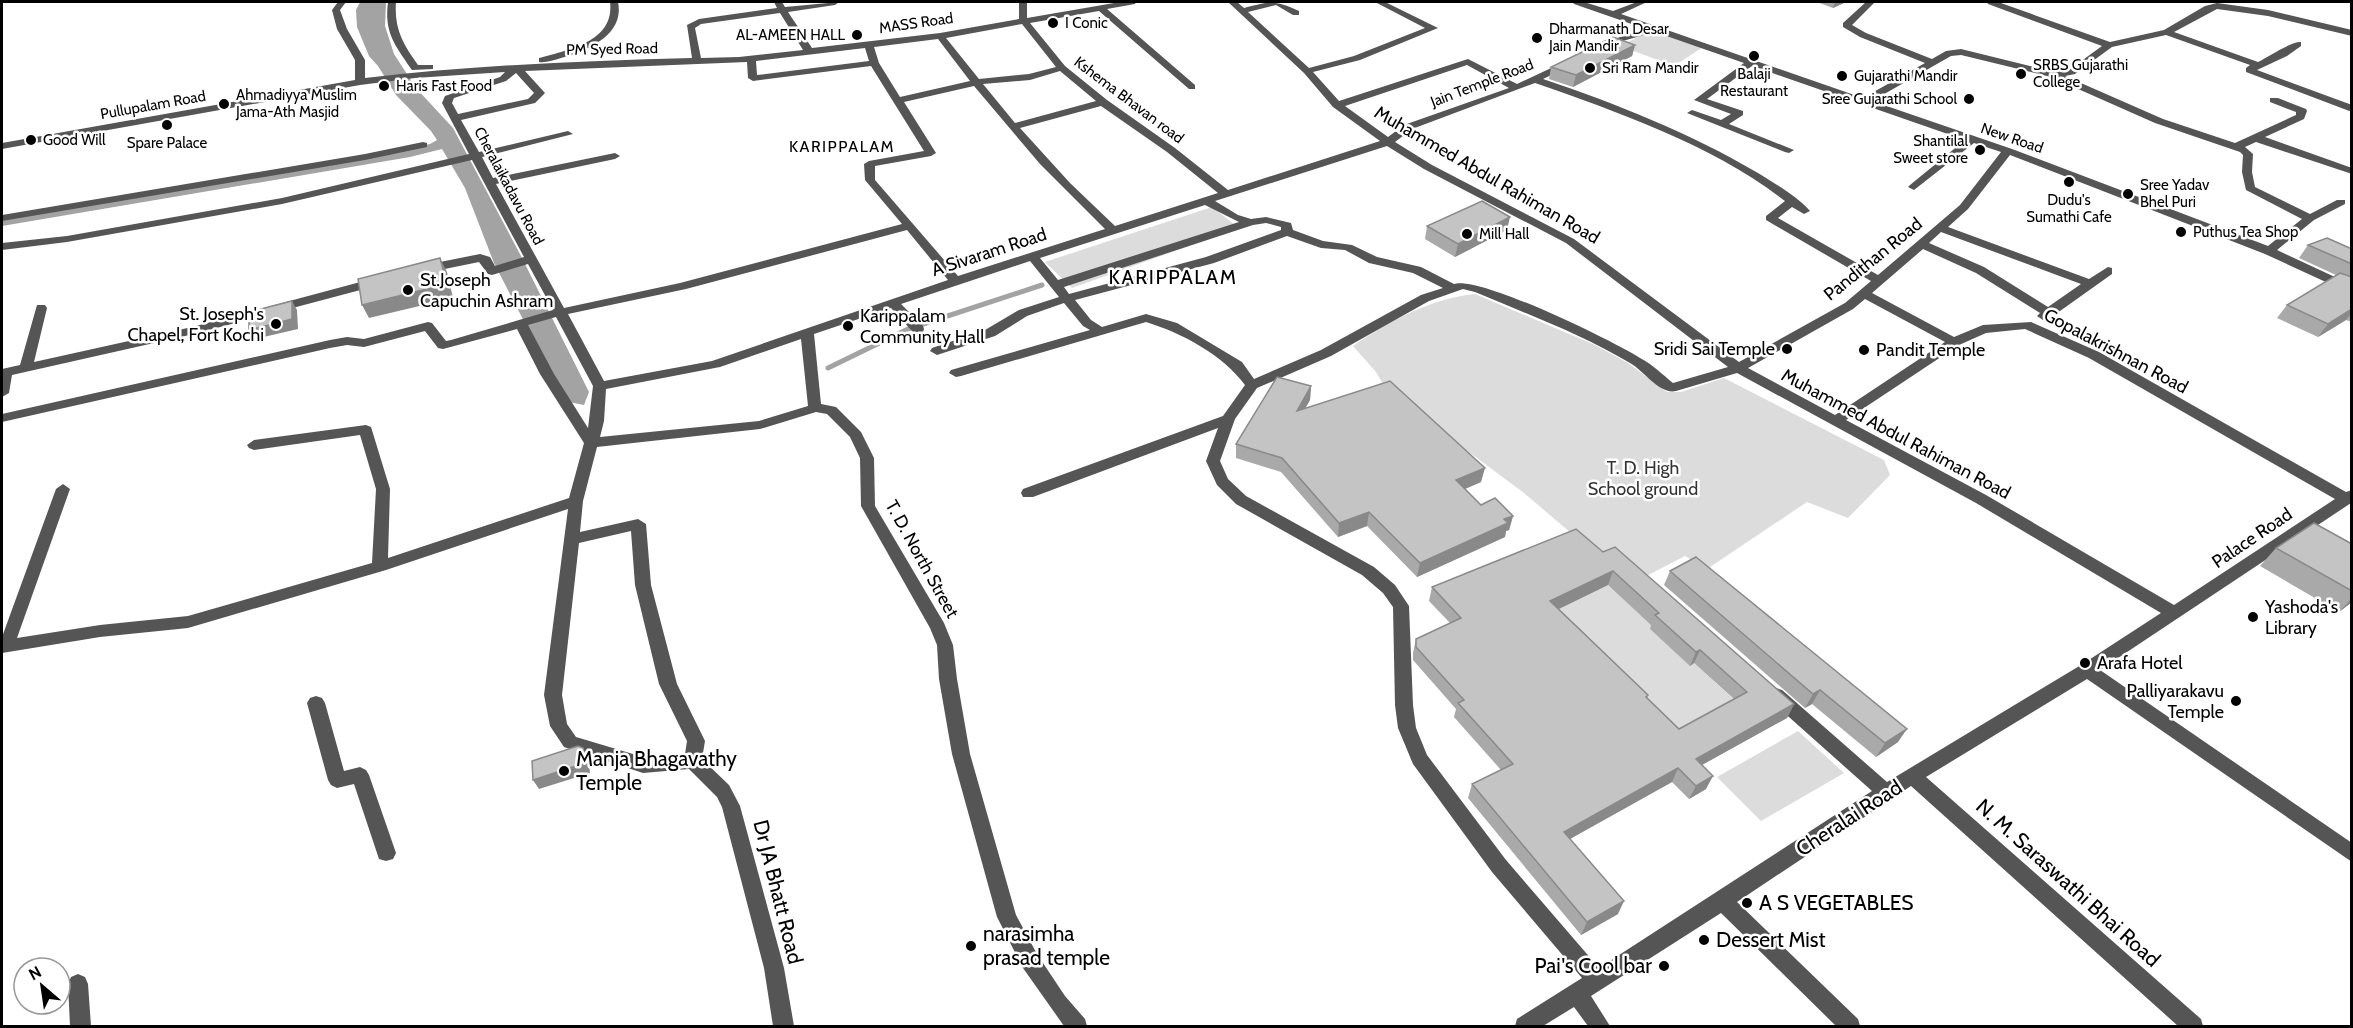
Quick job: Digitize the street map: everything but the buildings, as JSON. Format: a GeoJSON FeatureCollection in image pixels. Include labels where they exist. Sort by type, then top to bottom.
{"type":"FeatureCollection","features":[{"type":"Feature","properties":{"kind":"street"},"geometry":{"type":"LineString","coordinates":[[342,2],[336,10],[342,29],[360,60],[360,82]]}},
{"type":"Feature","properties":{"kind":"street"},"geometry":{"type":"LineString","coordinates":[[392,2],[389,21],[395,38],[415,68],[512,66],[517,68],[540,93],[531,101],[455,118]]}},
{"type":"Feature","properties":{"kind":"street"},"geometry":{"type":"LineString","coordinates":[[517,68],[596,44],[606,33],[616,12],[614,2]]}},
{"type":"Feature","properties":{"kind":"street"},"geometry":{"type":"LineString","coordinates":[[697,62],[690,27],[712,19],[781,6],[835,2]]}},
{"type":"Feature","properties":{"kind":"street"},"geometry":{"type":"LineString","coordinates":[[1023,2],[1023,20]]}},
{"type":"Feature","properties":{"kind":"street","name":"MASS Road"},"geometry":{"type":"LineString","coordinates":[[810,52],[940,36],[1127,2]]}},
{"type":"Feature","properties":{"kind":"street"},"geometry":{"type":"LineString","coordinates":[[1237,6],[1277,2],[1296,13]]}},
{"type":"Feature","properties":{"kind":"street"},"geometry":{"type":"LineString","coordinates":[[1307,71],[1357,58],[1432,28],[1379,2]]}},
{"type":"Feature","properties":{"kind":"street","name":"New Road"},"geometry":{"type":"LineString","coordinates":[[1578,2],[2008,151],[2269,251],[2352,290]]}},
{"type":"Feature","properties":{"kind":"street"},"geometry":{"type":"LineString","coordinates":[[1612,15],[1643,2]]}},
{"type":"Feature","properties":{"kind":"street"},"geometry":{"type":"LineString","coordinates":[[1871,2],[1846,25],[1863,35],[1931,62]]}},
{"type":"Feature","properties":{"kind":"street"},"geometry":{"type":"LineString","coordinates":[[1990,2],[2109,45]]}},
{"type":"Feature","properties":{"kind":"street"},"geometry":{"type":"LineString","coordinates":[[2213,2],[2352,33]]}},
{"type":"Feature","properties":{"kind":"street"},"geometry":{"type":"LineString","coordinates":[[781,6],[810,52]]}},
{"type":"Feature","properties":{"kind":"street","name":"Muhammed Abdul Rahiman Road"},"geometry":{"type":"LineString","coordinates":[[1237,6],[1307,71],[1337,105],[1388,142],[1428,167],[1570,241],[1738,368],[1791,399],[1837,420],[1981,499],[2175,613]]}},
{"type":"Feature","properties":{"kind":"street"},"geometry":{"type":"LineString","coordinates":[[2054,75],[2072,72],[2109,45],[2167,32],[2208,8],[2235,7]]}},
{"type":"Feature","properties":{"kind":"street"},"geometry":{"type":"LineString","coordinates":[[1101,8],[1192,87]]}},
{"type":"Feature","properties":{"kind":"street","name":"Kshema Bhavan road"},"geometry":{"type":"LineString","coordinates":[[1023,20],[1062,68],[1103,102],[1171,150],[1227,195]]}},
{"type":"Feature","properties":{"kind":"street"},"geometry":{"type":"LineString","coordinates":[[1595,50],[1656,29]]}},
{"type":"Feature","properties":{"kind":"street"},"geometry":{"type":"LineString","coordinates":[[2167,32],[2258,64]]}},
{"type":"Feature","properties":{"kind":"street"},"geometry":{"type":"LineString","coordinates":[[940,36],[1012,127],[1075,197],[1114,231]]}},
{"type":"Feature","properties":{"kind":"street"},"geometry":{"type":"LineString","coordinates":[[869,44],[874,63],[931,153],[869,164],[870,180],[956,281]]}},
{"type":"Feature","properties":{"kind":"street"},"geometry":{"type":"LineString","coordinates":[[2298,44],[2284,54],[2249,70],[2352,109]]}},
{"type":"Feature","properties":{"kind":"street","name":"PM Syed Road"},"geometry":{"type":"LineString","coordinates":[[415,75],[588,64],[751,59],[810,52]]}},
{"type":"Feature","properties":{"kind":"street"},"geometry":{"type":"LineString","coordinates":[[1863,102],[1949,53],[1961,52],[2054,75],[2158,121],[2238,146],[2248,154],[2247,172],[2250,188],[2310,218]]}},
{"type":"Feature","properties":{"kind":"street"},"geometry":{"type":"LineString","coordinates":[[751,59],[753,78],[874,63]]}},
{"type":"Feature","properties":{"kind":"street","name":"Jain Temple Road"},"geometry":{"type":"LineString","coordinates":[[1388,142],[1407,127],[1517,88],[1575,60]]}},
{"type":"Feature","properties":{"kind":"street"},"geometry":{"type":"LineString","coordinates":[[1337,105],[1468,62],[1517,88]]}},
{"type":"Feature","properties":{"kind":"street"},"geometry":{"type":"LineString","coordinates":[[1722,124],[1738,113],[1699,100],[1751,62]]}},
{"type":"Feature","properties":{"kind":"street","name":"Cheralaikadavu Road"},"geometry":{"type":"LineString","coordinates":[[517,68],[503,79],[450,96],[447,103],[472,156],[490,182],[557,313],[600,386]]}},
{"type":"Feature","properties":{"kind":"street"},"geometry":{"type":"LineString","coordinates":[[898,100],[977,82],[1030,77],[1062,68]]}},
{"type":"Feature","properties":{"kind":"street","name":"Pullupalam Road"},"geometry":{"type":"LineString","coordinates":[[2,146],[360,82],[415,75]]}},
{"type":"Feature","properties":{"kind":"street"},"geometry":{"type":"LineString","coordinates":[[1535,80],[1624,111],[1680,137],[1772,186],[1804,211]]}},
{"type":"Feature","properties":{"kind":"street"},"geometry":{"type":"LineString","coordinates":[[2238,146],[2300,117],[2302,111],[2274,100]]}},
{"type":"Feature","properties":{"kind":"street"},"geometry":{"type":"LineString","coordinates":[[1012,127],[1103,102]]}},
{"type":"Feature","properties":{"kind":"street"},"geometry":{"type":"LineString","coordinates":[[1692,113],[1789,150]]}},
{"type":"Feature","properties":{"kind":"street"},"geometry":{"type":"LineString","coordinates":[[2,247],[67,239],[282,201],[568,134]]}},
{"type":"Feature","properties":{"kind":"street"},"geometry":{"type":"LineString","coordinates":[[2256,138],[2350,171]]}},
{"type":"Feature","properties":{"kind":"street"},"geometry":{"type":"LineString","coordinates":[[1914,187],[1972,139]]}},
{"type":"Feature","properties":{"kind":"street","name":"A Sivaram Road"},"geometry":{"type":"LineString","coordinates":[[600,386],[715,364],[956,281],[1388,142]]}},
{"type":"Feature","properties":{"kind":"street"},"geometry":{"type":"LineString","coordinates":[[2,218],[366,157],[423,145]]}},
{"type":"Feature","properties":{"kind":"street","name":"Pandithan Road"},"geometry":{"type":"LineString","coordinates":[[1453,288],[1462,285],[1479,290],[1576,330],[1637,361],[1671,388],[1738,368],[1849,306],[1964,207],[2008,151]]}},
{"type":"Feature","properties":{"kind":"street"},"geometry":{"type":"LineString","coordinates":[[490,182],[615,156]]}},
{"type":"Feature","properties":{"kind":"street"},"geometry":{"type":"LineString","coordinates":[[1207,201],[1234,217],[1251,222]]}},
{"type":"Feature","properties":{"kind":"street"},"geometry":{"type":"LineString","coordinates":[[1791,202],[1770,218],[1879,280]]}},
{"type":"Feature","properties":{"kind":"street"},"geometry":{"type":"LineString","coordinates":[[2269,251],[2310,218],[2342,202]]}},
{"type":"Feature","properties":{"kind":"street"},"geometry":{"type":"LineString","coordinates":[[1056,285],[1251,222],[1266,220],[1287,225],[1287,232]]}},
{"type":"Feature","properties":{"kind":"street"},"geometry":{"type":"LineString","coordinates":[[2,418],[347,341],[364,343],[428,326],[443,345],[557,313],[682,286],[909,226]]}},
{"type":"Feature","properties":{"kind":"street"},"geometry":{"type":"LineString","coordinates":[[1941,228],[2090,283]]}},
{"type":"Feature","properties":{"kind":"street"},"geometry":{"type":"LineString","coordinates":[[937,351],[990,333],[1023,313],[1067,298],[1210,260],[1287,232],[1321,244],[1348,247],[1373,260],[1417,270],[1453,288]]}},
{"type":"Feature","properties":{"kind":"street"},"geometry":{"type":"LineString","coordinates":[[1922,244],[1980,270],[2049,313]]}},
{"type":"Feature","properties":{"kind":"street"},"geometry":{"type":"LineString","coordinates":[[1032,256],[1087,323],[1100,331]]}},
{"type":"Feature","properties":{"kind":"street"},"geometry":{"type":"LineString","coordinates":[[415,272],[480,258],[486,260],[492,270],[531,259]]}},
{"type":"Feature","properties":{"kind":"street"},"geometry":{"type":"LineString","coordinates":[[2027,325],[2049,313],[2108,271]]}},
{"type":"Feature","properties":{"kind":"street"},"geometry":{"type":"LineString","coordinates":[[2,393],[6,372],[194,330],[393,278]]}},
{"type":"Feature","properties":{"kind":"street"},"geometry":{"type":"LineString","coordinates":[[1453,288],[1425,298],[1326,353],[1252,385],[1228,419],[1213,461],[1222,482],[1241,500],[1368,572],[1389,589],[1401,606],[1404,705],[1407,728],[1419,759],[1498,866],[1596,980]]}},
{"type":"Feature","properties":{"kind":"street"},"geometry":{"type":"LineString","coordinates":[[1863,293],[1954,342]]}},
{"type":"Feature","properties":{"kind":"street"},"geometry":{"type":"LineString","coordinates":[[893,303],[916,327]]}},
{"type":"Feature","properties":{"kind":"street"},"geometry":{"type":"LineString","coordinates":[[26,368],[41,308]]}},
{"type":"Feature","properties":{"kind":"street"},"geometry":{"type":"LineString","coordinates":[[957,373],[1146,318],[1173,326],[1238,365],[1252,385]]}},
{"type":"Feature","properties":{"kind":"street"},"geometry":{"type":"LineString","coordinates":[[520,324],[547,374],[591,443]]}},
{"type":"Feature","properties":{"kind":"street","name":"Gopalakrishnan Road"},"geometry":{"type":"LineString","coordinates":[[1837,420],[1954,342],[1983,329],[2027,325],[2094,355],[2349,497]]}},
{"type":"Feature","properties":{"kind":"street"},"geometry":{"type":"LineString","coordinates":[[591,443],[760,425],[815,408],[807,333]]}},
{"type":"Feature","properties":{"kind":"street"},"geometry":{"type":"LineString","coordinates":[[572,539],[638,524],[643,585],[669,684],[696,741],[693,762],[643,765],[570,742],[559,726],[553,695],[576,501],[597,421],[600,386]]}},
{"type":"Feature","properties":{"kind":"street","name":"T. D. North Street"},"geometry":{"type":"LineString","coordinates":[[815,408],[831,410],[856,435],[867,458],[868,506],[938,627],[945,645],[948,679],[961,754],[1008,917],[1030,961],[1058,1003],[1077,1026]]}},
{"type":"Feature","properties":{"kind":"street"},"geometry":{"type":"LineString","coordinates":[[1028,493],[1144,452],[1228,419]]}},
{"type":"Feature","properties":{"kind":"street"},"geometry":{"type":"LineString","coordinates":[[254,445],[366,430],[383,489],[380,566]]}},
{"type":"Feature","properties":{"kind":"street"},"geometry":{"type":"LineString","coordinates":[[63,489],[4,647],[100,631],[188,622],[380,566],[576,501]]}},
{"type":"Feature","properties":{"kind":"street","name":"Palace Road"},"geometry":{"type":"LineString","coordinates":[[2175,613],[2349,497]]}},
{"type":"Feature","properties":{"kind":"street","name":"Cheralai Road"},"geometry":{"type":"LineString","coordinates":[[1526,1026],[1722,901],[1886,792],[2087,670],[2175,613]]}},
{"type":"Feature","properties":{"kind":"street"},"geometry":{"type":"LineString","coordinates":[[2087,670],[2352,854]]}},
{"type":"Feature","properties":{"kind":"street"},"geometry":{"type":"LineString","coordinates":[[1764,684],[1886,792]]}},
{"type":"Feature","properties":{"kind":"street"},"geometry":{"type":"LineString","coordinates":[[316,703],[337,780],[360,775],[386,853]]}},
{"type":"Feature","properties":{"kind":"street","name":"Dr JA Bhatt Road"},"geometry":{"type":"LineString","coordinates":[[693,762],[723,791],[731,806],[774,968],[783,1026]]}},
{"type":"Feature","properties":{"kind":"street","name":"N. M. Saraswathi Bhai Road"},"geometry":{"type":"LineString","coordinates":[[1912,776],[2193,1026]]}},
{"type":"Feature","properties":{"kind":"street"},"geometry":{"type":"LineString","coordinates":[[1722,901],[1850,1026]]}},
{"type":"Feature","properties":{"kind":"street"},"geometry":{"type":"LineString","coordinates":[[78,984],[81,1026]]}},
{"type":"Feature","properties":{"kind":"street"},"geometry":{"type":"LineString","coordinates":[[1577,993],[1600,1026]]}},
{"type":"Feature","properties":{"kind":"green space"},"geometry":{"type":"Polygon","coordinates":[[[1660,34],[1703,47],[1674,66],[1620,46],[1640,36],[1660,34]]]}},
{"type":"Feature","properties":{"kind":"green space"},"geometry":{"type":"Polygon","coordinates":[[[1212,207],[1239,228],[1072,288],[1045,262],[1212,207]]]}},
{"type":"Feature","properties":{"kind":"green space","name":"T. D. High School ground"},"geometry":{"type":"Polygon","coordinates":[[[1475,294],[1595,345],[1628,363],[1667,392],[1681,392],[1724,378],[1884,460],[1890,475],[1848,518],[1807,502],[1707,569],[1685,556],[1631,584],[1524,493],[1387,391],[1376,372],[1353,346],[1411,312],[1442,300],[1475,294]]]}},
{"type":"Feature","properties":{"kind":"green space"},"geometry":{"type":"Polygon","coordinates":[[[1608,585],[1654,627],[1650,629],[1690,665],[1694,663],[1740,705],[1673,743],[1543,616],[1608,585]]]}},
{"type":"Feature","properties":{"kind":"green space"},"geometry":{"type":"Polygon","coordinates":[[[1798,731],[1844,773],[1761,821],[1717,777],[1798,731]]]}},
{"type":"Feature","properties":{"kind":"shaded area"},"geometry":{"type":"Polygon","coordinates":[[[360,2],[386,2],[385,26],[394,54],[416,88],[453,128],[521,256],[589,392],[584,405],[569,402],[547,366],[494,263],[465,188],[442,149],[410,157],[2,226],[2,220],[357,159],[430,144],[437,140],[396,95],[369,56],[357,27],[356,10],[360,2]]]}},
{"type":"Feature","properties":{"kind":"waterway"},"geometry":{"type":"LineString","coordinates":[[828,368],[908,329],[1042,285]]}},
{"type":"Feature","properties":{"kind":"place","name":"I Conic"},"geometry":{"type":"Point","coordinates":[1053,23]}},
{"type":"Feature","properties":{"kind":"place","name":"AL-AMEEN HALL"},"geometry":{"type":"Point","coordinates":[857,35]}},
{"type":"Feature","properties":{"kind":"place","name":"Dharmanath Desar Jain Mandir"},"geometry":{"type":"Point","coordinates":[1537,38]}},
{"type":"Feature","properties":{"kind":"place","name":"Balaji Restaurant"},"geometry":{"type":"Point","coordinates":[1754,56]}},
{"type":"Feature","properties":{"kind":"place","name":"Sri Ram Mandir"},"geometry":{"type":"Point","coordinates":[1590,68]}},
{"type":"Feature","properties":{"kind":"place","name":"SRBS Gujarathi College"},"geometry":{"type":"Point","coordinates":[2021,74]}},
{"type":"Feature","properties":{"kind":"place","name":"Gujarathi Mandir"},"geometry":{"type":"Point","coordinates":[1842,76]}},
{"type":"Feature","properties":{"kind":"place","name":"Haris Fast Food"},"geometry":{"type":"Point","coordinates":[384,86]}},
{"type":"Feature","properties":{"kind":"place","name":"Sree Gujarathi School"},"geometry":{"type":"Point","coordinates":[1969,99]}},
{"type":"Feature","properties":{"kind":"place","name":"Ahmadiyya Muslim Jama-Ath Masjid"},"geometry":{"type":"Point","coordinates":[224,104]}},
{"type":"Feature","properties":{"kind":"place","name":"Spare Palace"},"geometry":{"type":"Point","coordinates":[167,125]}},
{"type":"Feature","properties":{"kind":"place","name":"Good Will"},"geometry":{"type":"Point","coordinates":[31,140]}},
{"type":"Feature","properties":{"kind":"place","name":"Shantilal Sweet store"},"geometry":{"type":"Point","coordinates":[1980,150]}},
{"type":"Feature","properties":{"kind":"place","name":"Dudu's Sumathi Cafe"},"geometry":{"type":"Point","coordinates":[2069,182]}},
{"type":"Feature","properties":{"kind":"place","name":"Sree Yadav Bhel Puri"},"geometry":{"type":"Point","coordinates":[2128,194]}},
{"type":"Feature","properties":{"kind":"place","name":"Puthus Tea Shop"},"geometry":{"type":"Point","coordinates":[2181,232]}},
{"type":"Feature","properties":{"kind":"place","name":"Mill Hall"},"geometry":{"type":"Point","coordinates":[1467,234]}},
{"type":"Feature","properties":{"kind":"place","name":"St.Joseph Capuchin Ashram"},"geometry":{"type":"Point","coordinates":[408,290]}},
{"type":"Feature","properties":{"kind":"place","name":"St. Joseph's Chapel, Fort Kochi"},"geometry":{"type":"Point","coordinates":[276,324]}},
{"type":"Feature","properties":{"kind":"place","name":"Karippalam Community Hall"},"geometry":{"type":"Point","coordinates":[848,326]}},
{"type":"Feature","properties":{"kind":"place","name":"Sridi Sai Temple"},"geometry":{"type":"Point","coordinates":[1787,349]}},
{"type":"Feature","properties":{"kind":"place","name":"Pandit Temple"},"geometry":{"type":"Point","coordinates":[1864,350]}},
{"type":"Feature","properties":{"kind":"place","name":"Yashoda's Library"},"geometry":{"type":"Point","coordinates":[2253,617]}},
{"type":"Feature","properties":{"kind":"place","name":"Arafa Hotel"},"geometry":{"type":"Point","coordinates":[2085,663]}},
{"type":"Feature","properties":{"kind":"place","name":"Palliyarakavu Temple"},"geometry":{"type":"Point","coordinates":[2236,701]}},
{"type":"Feature","properties":{"kind":"place","name":"Manja Bhagavathy Temple"},"geometry":{"type":"Point","coordinates":[564,771]}},
{"type":"Feature","properties":{"kind":"place","name":"A S VEGETABLES"},"geometry":{"type":"Point","coordinates":[1747,903]}},
{"type":"Feature","properties":{"kind":"place","name":"Dessert Mist"},"geometry":{"type":"Point","coordinates":[1704,940]}},
{"type":"Feature","properties":{"kind":"place","name":"narasimha prasad temple"},"geometry":{"type":"Point","coordinates":[971,946]}},
{"type":"Feature","properties":{"kind":"place","name":"Pai's Cool bar"},"geometry":{"type":"Point","coordinates":[1664,966]}},
{"type":"Feature","properties":{"kind":"district","name":"KARIPPALAM"},"geometry":{"type":"Point","coordinates":[842,146]}},
{"type":"Feature","properties":{"kind":"district","name":"KARIPPALAM"},"geometry":{"type":"Point","coordinates":[1173,277]}}]}
